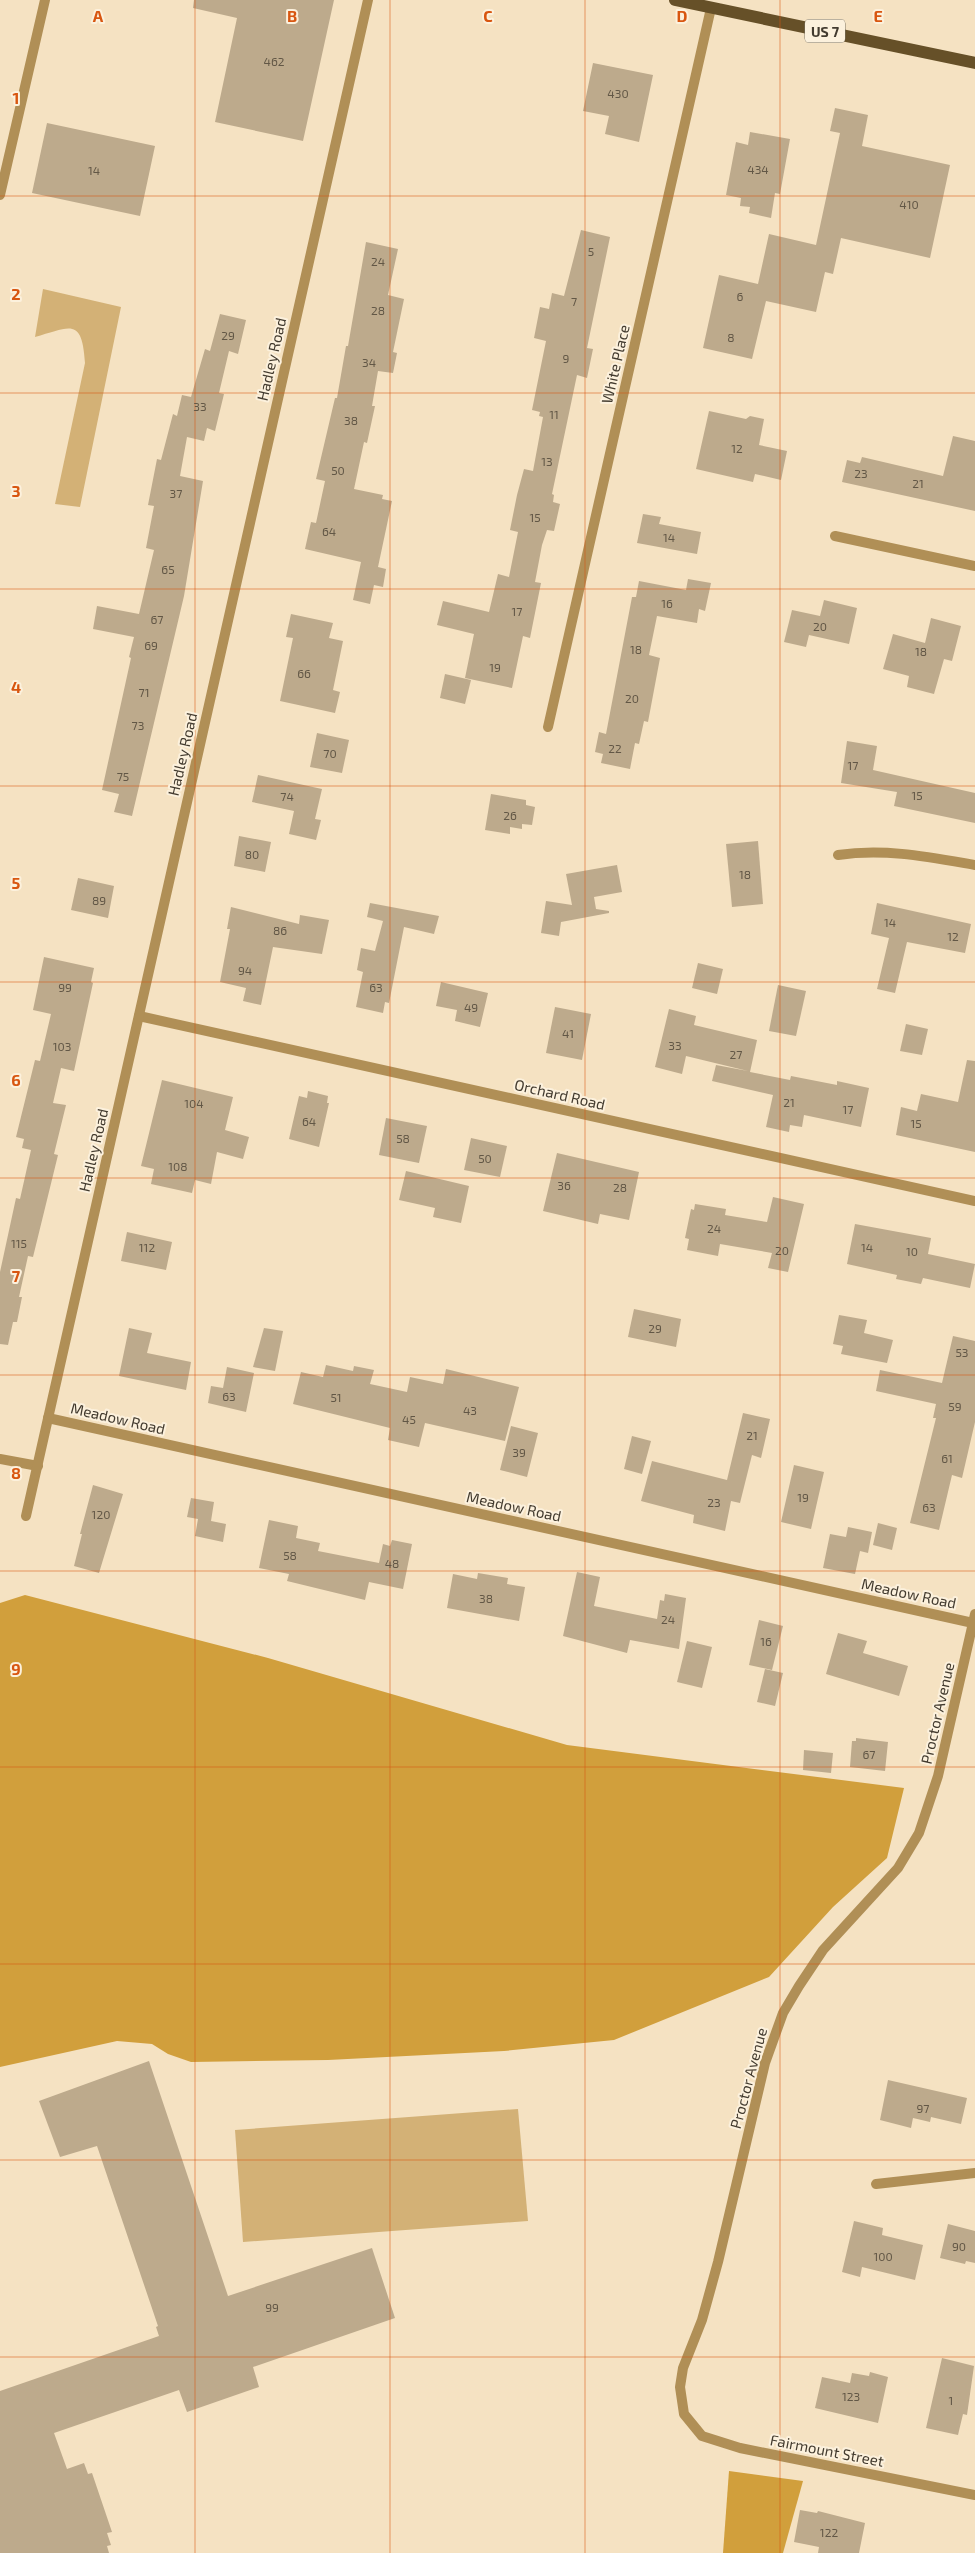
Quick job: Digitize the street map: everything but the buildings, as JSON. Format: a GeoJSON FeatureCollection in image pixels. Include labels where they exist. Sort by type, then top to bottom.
{"type":"FeatureCollection","features":[{"type":"Feature","properties":{"kind":"main road","name":"US 7"},"geometry":{"type":"LineString","coordinates":[[675,0],[975,63]]}},
{"type":"Feature","properties":{"kind":"street"},"geometry":{"type":"LineString","coordinates":[[0,195],[45,0]]}},
{"type":"Feature","properties":{"kind":"street","name":"Hadley Road"},"geometry":{"type":"LineString","coordinates":[[26,1516],[368,0]]}},
{"type":"Feature","properties":{"kind":"street","name":"White Place"},"geometry":{"type":"LineString","coordinates":[[548,727],[711,8]]}},
{"type":"Feature","properties":{"kind":"street"},"geometry":{"type":"LineString","coordinates":[[835,536],[975,566]]}},
{"type":"Feature","properties":{"kind":"street"},"geometry":{"type":"LineString","coordinates":[[838,855],[866,851],[893,852],[975,865]]}},
{"type":"Feature","properties":{"kind":"street","name":"Orchard Road"},"geometry":{"type":"LineString","coordinates":[[139,1016],[975,1201]]}},
{"type":"Feature","properties":{"kind":"street","name":"Meadow Road"},"geometry":{"type":"LineString","coordinates":[[48,1418],[974,1619]]}},
{"type":"Feature","properties":{"kind":"street"},"geometry":{"type":"LineString","coordinates":[[0,1459],[38,1466]]}},
{"type":"Feature","properties":{"kind":"street","name":"Proctor Avenue"},"geometry":{"type":"LineString","coordinates":[[684,2414],[680,2387],[682,2368],[702,2320],[765,2063],[783,2013],[824,1950],[898,1868],[919,1832],[938,1776],[974,1619]]}},
{"type":"Feature","properties":{"kind":"street"},"geometry":{"type":"LineString","coordinates":[[876,2184],[975,2174]]}},
{"type":"Feature","properties":{"kind":"street","name":"Fairmount Street"},"geometry":{"type":"LineString","coordinates":[[684,2414],[702,2436],[740,2448],[975,2495]]}},
{"type":"Feature","properties":{"kind":"shaded area"},"geometry":{"type":"Polygon","coordinates":[[[43,289],[121,307],[80,507],[55,504],[85,363],[83,348],[81,338],[72,329],[58,330],[35,337],[43,289]]]}},
{"type":"Feature","properties":{"kind":"shaded area"},"geometry":{"type":"Polygon","coordinates":[[[25,1595],[268,1658],[567,1745],[904,1788],[887,1858],[833,1907],[769,1977],[614,2040],[504,2051],[328,2060],[191,2062],[168,2054],[152,2044],[117,2041],[0,2067],[0,1603],[25,1595]]]}},
{"type":"Feature","properties":{"kind":"shaded area"},"geometry":{"type":"Polygon","coordinates":[[[518,2109],[528,2221],[243,2242],[235,2130],[518,2109]]]}},
{"type":"Feature","properties":{"kind":"shaded area"},"geometry":{"type":"Polygon","coordinates":[[[729,2471],[803,2481],[783,2553],[723,2553],[729,2471]]]}}]}
